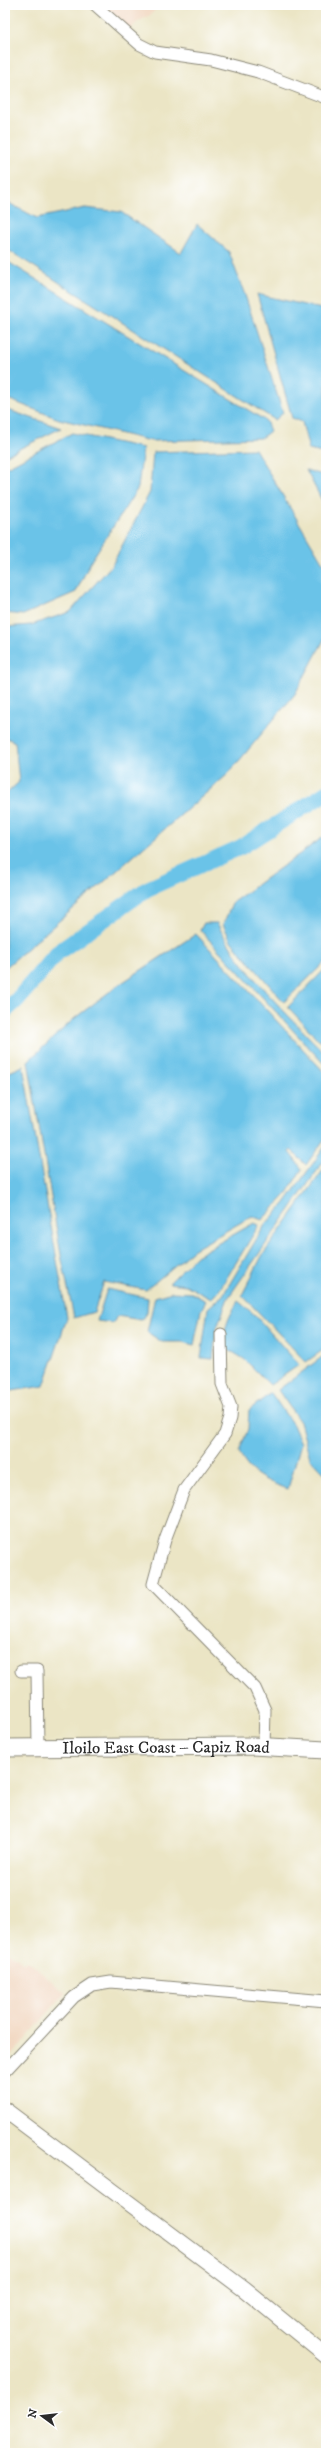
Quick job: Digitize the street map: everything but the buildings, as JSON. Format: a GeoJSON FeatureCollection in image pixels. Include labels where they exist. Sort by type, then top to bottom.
{"type":"FeatureCollection","features":[{"type":"Feature","properties":{"kind":"main road","name":"Iloilo East Coast – Capiz Road"},"geometry":{"type":"LineString","coordinates":[[5,1748],[264,1746],[326,1750]]}},
{"type":"Feature","properties":{"kind":"main road"},"geometry":{"type":"LineString","coordinates":[[5,2110],[245,2290],[326,2356]]}},
{"type":"Feature","properties":{"kind":"street"},"geometry":{"type":"LineString","coordinates":[[95,5],[139,44],[155,52],[224,63],[258,72],[326,98]]}},
{"type":"Feature","properties":{"kind":"street"},"geometry":{"type":"LineString","coordinates":[[222,1334],[222,1384],[231,1407],[230,1418],[225,1434],[184,1490],[165,1540],[153,1584],[255,1688],[265,1710],[264,1746]]}},
{"type":"Feature","properties":{"kind":"street"},"geometry":{"type":"LineString","coordinates":[[21,1670],[37,1671],[38,1748]]}},
{"type":"Feature","properties":{"kind":"street"},"geometry":{"type":"LineString","coordinates":[[5,2071],[74,1997],[92,1985],[111,1982],[326,2001]]}},
{"type":"Feature","properties":{"kind":"shaded area"},"geometry":{"type":"Polygon","coordinates":[[[99,5],[158,5],[152,14],[139,21],[127,32],[99,5]]]}},
{"type":"Feature","properties":{"kind":"shaded area"},"geometry":{"type":"Polygon","coordinates":[[[5,1949],[23,1963],[28,1961],[65,1993],[5,2063],[5,1949]]]}},
{"type":"Feature","properties":{"kind":"water"},"geometry":{"type":"Polygon","coordinates":[[[5,201],[37,218],[85,208],[121,212],[181,253],[197,224],[229,252],[246,298],[283,413],[275,420],[5,248],[5,201]]]}},
{"type":"Feature","properties":{"kind":"water"},"geometry":{"type":"Polygon","coordinates":[[[5,260],[266,421],[270,431],[261,438],[151,441],[59,419],[5,398],[5,260]]]}},
{"type":"Feature","properties":{"kind":"water"},"geometry":{"type":"Polygon","coordinates":[[[257,294],[326,310],[326,454],[309,450],[302,422],[292,418],[257,294]]]}},
{"type":"Feature","properties":{"kind":"water"},"geometry":{"type":"Polygon","coordinates":[[[5,409],[61,428],[5,456],[5,409]]]}},
{"type":"Feature","properties":{"kind":"water"},"geometry":{"type":"Polygon","coordinates":[[[72,433],[143,448],[138,488],[91,561],[76,592],[23,615],[5,613],[5,468],[72,433]]]}},
{"type":"Feature","properties":{"kind":"water"},"geometry":{"type":"Polygon","coordinates":[[[255,449],[326,568],[326,636],[295,694],[228,774],[5,968],[5,795],[19,782],[15,742],[5,737],[5,627],[31,625],[70,612],[112,565],[150,492],[153,452],[255,449]]]}},
{"type":"Feature","properties":{"kind":"water"},"geometry":{"type":"Polygon","coordinates":[[[306,470],[326,476],[326,508],[306,470]]]}},
{"type":"Feature","properties":{"kind":"water"},"geometry":{"type":"Polygon","coordinates":[[[326,835],[326,961],[284,1002],[231,941],[223,924],[233,902],[326,835]]]}},
{"type":"Feature","properties":{"kind":"water"},"geometry":{"type":"Polygon","coordinates":[[[204,923],[217,923],[227,941],[252,976],[326,1055],[326,1066],[200,930],[204,923]]]}},
{"type":"Feature","properties":{"kind":"water"},"geometry":{"type":"Polygon","coordinates":[[[196,934],[326,1074],[326,1137],[306,1165],[291,1150],[289,1152],[302,1169],[285,1196],[262,1220],[252,1216],[193,1250],[146,1290],[104,1282],[94,1312],[74,1318],[61,1255],[28,1061],[75,1018],[117,986],[196,934]]]}},
{"type":"Feature","properties":{"kind":"water"},"geometry":{"type":"Polygon","coordinates":[[[326,968],[326,1048],[288,1007],[326,968]]]}},
{"type":"Feature","properties":{"kind":"water"},"geometry":{"type":"Polygon","coordinates":[[[23,1066],[67,1318],[44,1386],[5,1392],[5,1074],[23,1066]]]}},
{"type":"Feature","properties":{"kind":"water"},"geometry":{"type":"Polygon","coordinates":[[[326,1145],[326,1158],[228,1298],[216,1330],[213,1359],[201,1358],[208,1308],[223,1295],[265,1225],[285,1203],[326,1145]]]}},
{"type":"Feature","properties":{"kind":"water"},"geometry":{"type":"Polygon","coordinates":[[[326,1166],[326,1348],[306,1362],[242,1295],[262,1256],[326,1166]]]}},
{"type":"Feature","properties":{"kind":"water"},"geometry":{"type":"Polygon","coordinates":[[[254,1223],[259,1225],[220,1289],[211,1299],[186,1285],[169,1283],[196,1256],[254,1223]]]}},
{"type":"Feature","properties":{"kind":"water"},"geometry":{"type":"Polygon","coordinates":[[[107,1289],[148,1298],[147,1312],[141,1320],[117,1316],[113,1323],[97,1321],[107,1289]]]}},
{"type":"Feature","properties":{"kind":"water"},"geometry":{"type":"Polygon","coordinates":[[[172,1292],[192,1293],[206,1301],[201,1310],[194,1345],[182,1342],[162,1342],[147,1332],[155,1297],[172,1292]]]}},
{"type":"Feature","properties":{"kind":"water"},"geometry":{"type":"Polygon","coordinates":[[[238,1301],[255,1315],[299,1365],[270,1385],[244,1359],[226,1348],[225,1335],[227,1323],[238,1301]]]}},
{"type":"Feature","properties":{"kind":"water"},"geometry":{"type":"Polygon","coordinates":[[[326,1354],[326,1475],[310,1458],[300,1422],[278,1390],[326,1354]]]}},
{"type":"Feature","properties":{"kind":"water"},"geometry":{"type":"Polygon","coordinates":[[[271,1393],[293,1425],[301,1443],[288,1489],[266,1480],[253,1472],[243,1460],[239,1452],[248,1429],[249,1410],[271,1393]]]}},
{"type":"Feature","properties":{"kind":"waterway"},"geometry":{"type":"LineString","coordinates":[[5,1011],[17,1000],[57,953],[147,889],[241,847],[326,793]]}}]}
